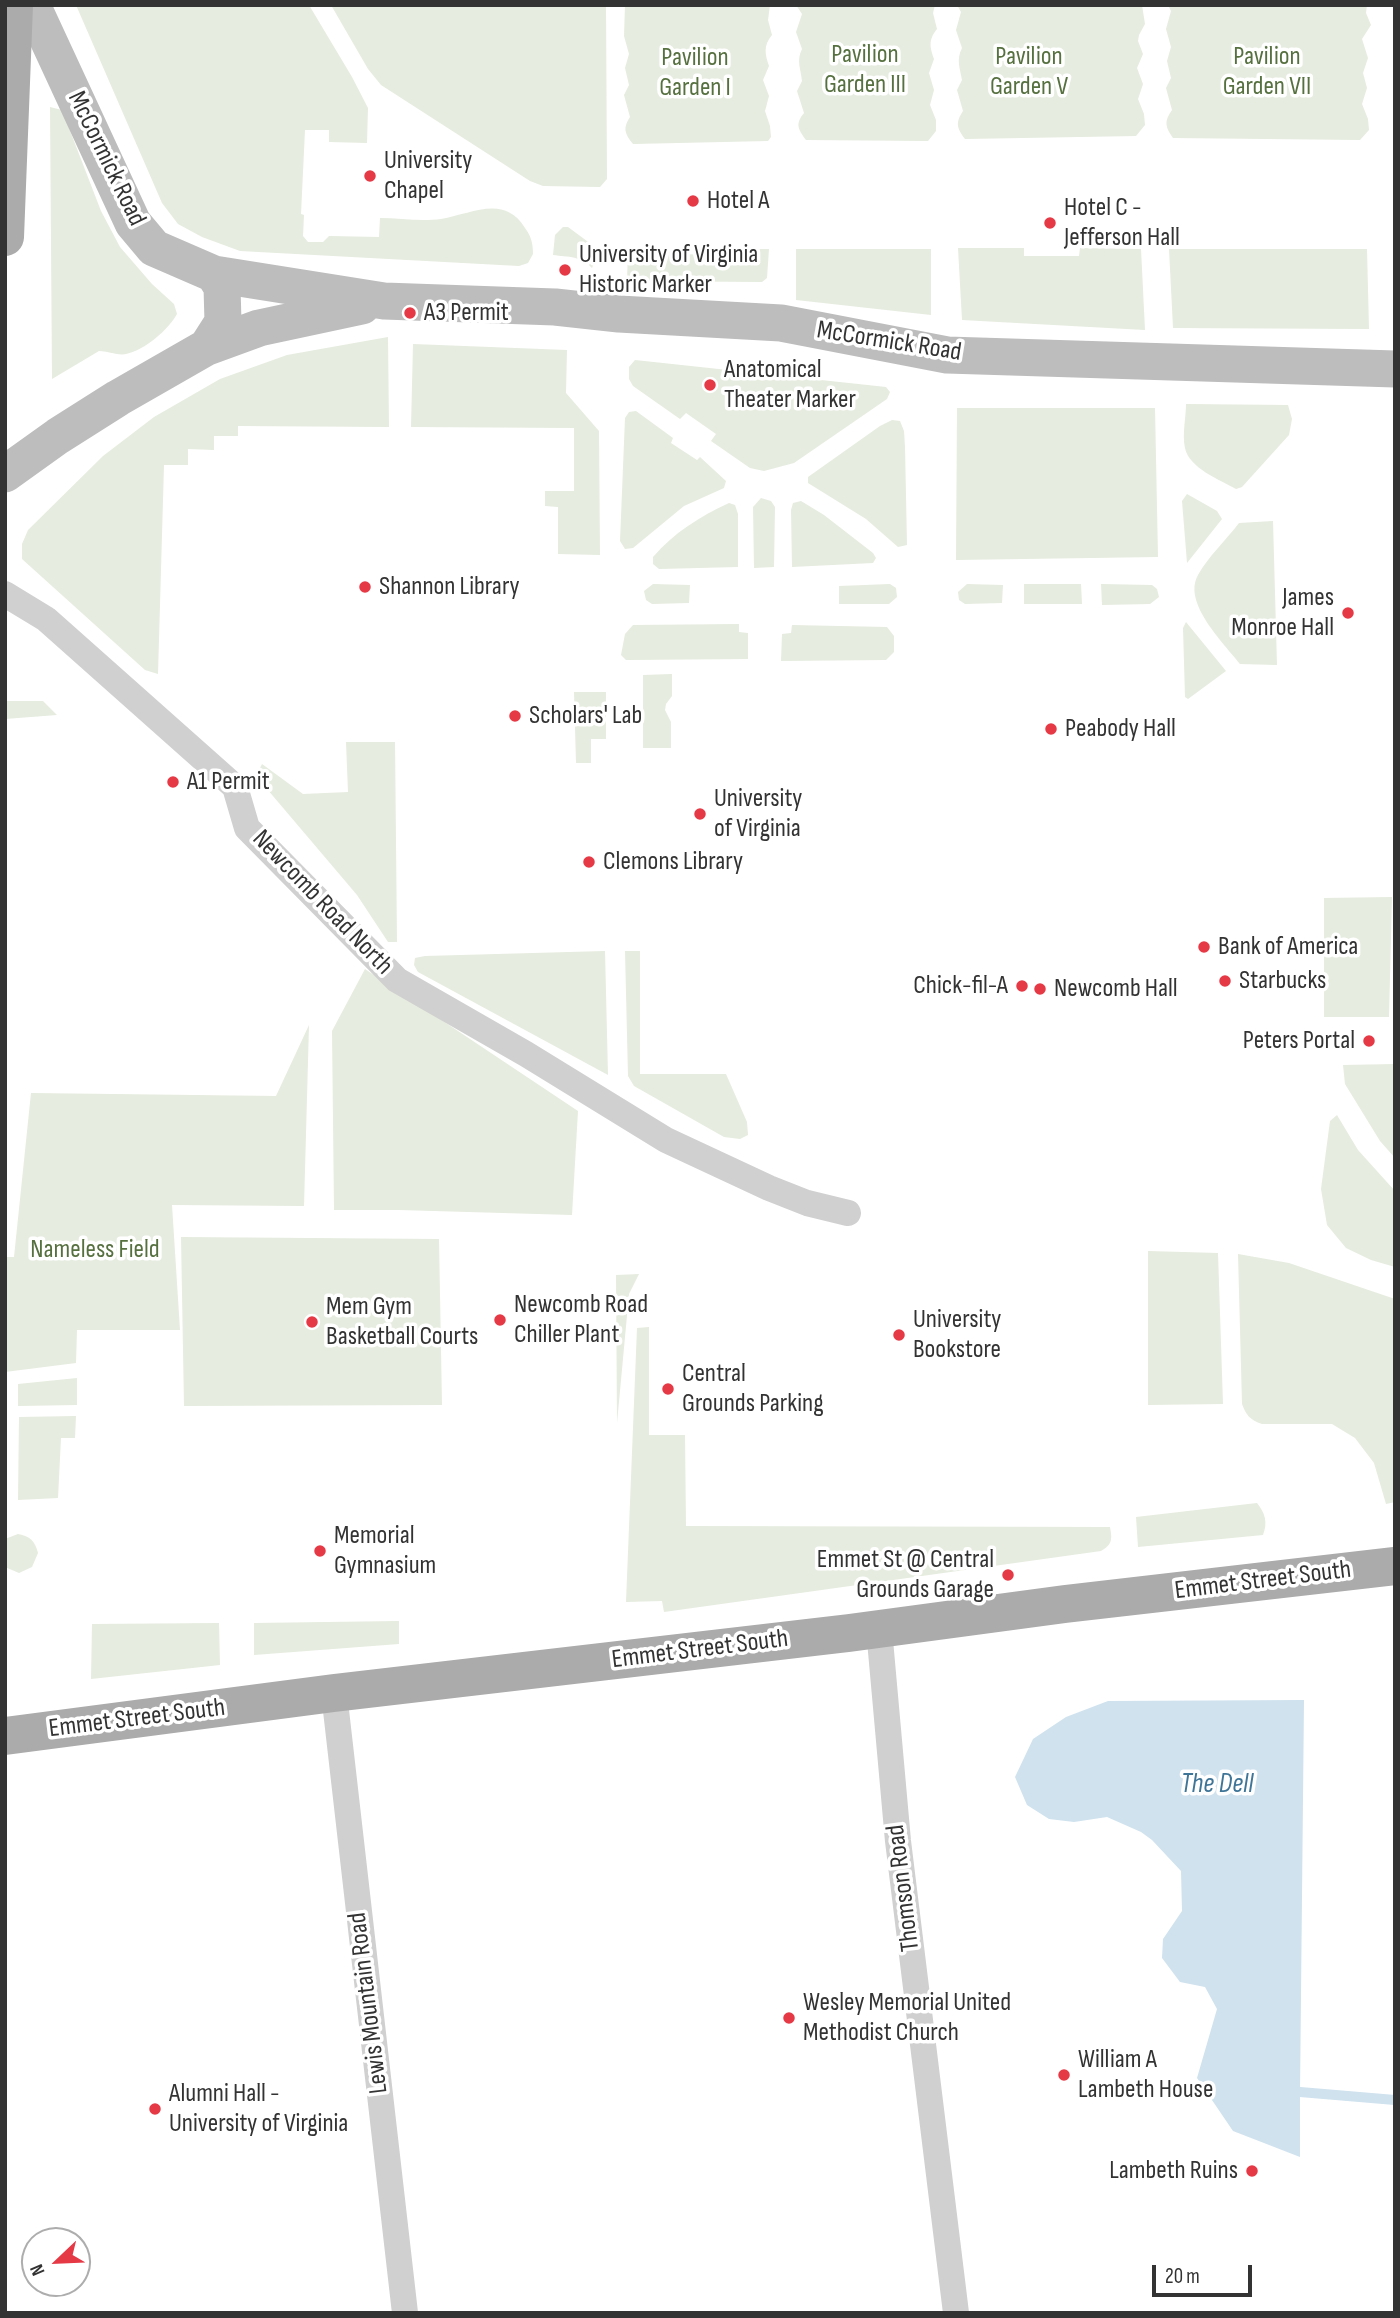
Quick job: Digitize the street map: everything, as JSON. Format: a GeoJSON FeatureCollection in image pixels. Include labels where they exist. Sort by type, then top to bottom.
{"type":"FeatureCollection","features":[{"type":"Feature","properties":{"kind":"main road"},"geometry":{"type":"LineString","coordinates":[[5,237],[14,5]]}},
{"type":"Feature","properties":{"kind":"main road","name":"Emmet Street South"},"geometry":{"type":"LineString","coordinates":[[5,1736],[334,1693],[1395,1566]]}},
{"type":"Feature","properties":{"kind":"street","name":"McCormick Road"},"geometry":{"type":"LineString","coordinates":[[32,5],[133,223],[154,248],[214,274],[384,301],[555,307],[619,314],[781,323],[947,355],[1395,369]]}},
{"type":"Feature","properties":{"kind":"street"},"geometry":{"type":"LineString","coordinates":[[207,347],[223,322],[222,287],[214,274]]}},
{"type":"Feature","properties":{"kind":"street","name":"McCormick Road"},"geometry":{"type":"LineString","coordinates":[[5,474],[108,404],[207,347],[259,328],[384,301]]}},
{"type":"Feature","properties":{"kind":"street","name":"Newcomb Road North"},"geometry":{"type":"LineString","coordinates":[[5,594],[46,619],[235,787],[247,828],[397,980],[526,1054],[666,1140],[769,1188],[807,1203],[848,1213]]}},
{"type":"Feature","properties":{"kind":"street","name":"Thomson Road"},"geometry":{"type":"LineString","coordinates":[[879,1629],[898,1841],[956,2313]]}},
{"type":"Feature","properties":{"kind":"street","name":"Lewis Mountain Road"},"geometry":{"type":"LineString","coordinates":[[334,1693],[405,2313]]}},
{"type":"Feature","properties":{"kind":"green space"},"geometry":{"type":"Polygon","coordinates":[[[76,5],[309,5],[368,108],[367,143],[329,142],[329,130],[305,130],[301,214],[304,215],[303,236],[308,242],[323,242],[329,236],[379,237],[380,218],[433,220],[497,209],[517,218],[529,234],[533,254],[528,263],[519,266],[240,251],[202,237],[178,224],[162,203],[76,5]]]}},
{"type":"Feature","properties":{"kind":"green space"},"geometry":{"type":"Polygon","coordinates":[[[331,5],[606,5],[607,179],[600,187],[543,186],[530,181],[381,85],[368,69],[331,5]]]}},
{"type":"Feature","properties":{"kind":"green space","name":"Pavilion Garden I"},"geometry":{"type":"Polygon","coordinates":[[[625,5],[770,5],[768,20],[772,35],[766,46],[769,66],[763,80],[769,96],[765,111],[770,126],[771,137],[768,141],[633,144],[626,130],[630,117],[624,95],[629,85],[625,68],[629,54],[624,36],[625,5]]]}},
{"type":"Feature","properties":{"kind":"green space","name":"Pavilion Garden III"},"geometry":{"type":"Polygon","coordinates":[[[796,5],[935,5],[933,13],[937,29],[931,40],[934,59],[929,73],[934,90],[930,105],[936,120],[936,131],[928,141],[806,140],[799,126],[799,120],[804,113],[797,91],[802,81],[799,61],[802,49],[796,32],[802,14],[796,5]]]}},
{"type":"Feature","properties":{"kind":"green space","name":"Pavilion Garden V"},"geometry":{"type":"Polygon","coordinates":[[[957,5],[1142,5],[1145,24],[1138,41],[1143,54],[1137,68],[1143,84],[1138,99],[1145,125],[1136,136],[965,139],[958,125],[963,111],[957,90],[962,80],[959,60],[962,48],[956,30],[961,12],[957,5]]]}},
{"type":"Feature","properties":{"kind":"green space","name":"Pavilion Garden VII"},"geometry":{"type":"Polygon","coordinates":[[[1168,5],[1367,5],[1366,13],[1371,25],[1362,39],[1368,58],[1363,73],[1367,88],[1362,104],[1369,130],[1360,140],[1173,138],[1166,124],[1172,110],[1166,88],[1171,78],[1167,61],[1171,47],[1166,29],[1171,11],[1168,5]]]}},
{"type":"Feature","properties":{"kind":"green space"},"geometry":{"type":"Polygon","coordinates":[[[50,107],[62,110],[101,211],[120,247],[152,284],[174,304],[177,314],[162,333],[141,348],[123,354],[99,351],[52,379],[50,107]]]}},
{"type":"Feature","properties":{"kind":"green space"},"geometry":{"type":"Polygon","coordinates":[[[563,227],[568,227],[595,247],[597,256],[592,268],[579,259],[553,255],[555,235],[563,227]]]}},
{"type":"Feature","properties":{"kind":"green space"},"geometry":{"type":"Polygon","coordinates":[[[958,248],[1024,248],[1024,256],[1079,256],[1080,248],[1141,249],[1145,330],[962,320],[958,248]]]}},
{"type":"Feature","properties":{"kind":"green space"},"geometry":{"type":"Polygon","coordinates":[[[730,249],[769,249],[767,278],[762,282],[627,281],[628,250],[729,255],[730,249]]]}},
{"type":"Feature","properties":{"kind":"green space"},"geometry":{"type":"Polygon","coordinates":[[[796,249],[931,249],[931,315],[796,300],[796,249]]]}},
{"type":"Feature","properties":{"kind":"green space"},"geometry":{"type":"Polygon","coordinates":[[[1169,249],[1367,249],[1369,329],[1173,328],[1169,249]]]}},
{"type":"Feature","properties":{"kind":"green space"},"geometry":{"type":"Polygon","coordinates":[[[388,337],[389,427],[238,426],[238,436],[214,436],[214,450],[188,449],[188,465],[164,465],[158,674],[145,670],[22,559],[22,544],[28,530],[103,456],[154,417],[220,379],[287,355],[388,337]]]}},
{"type":"Feature","properties":{"kind":"green space"},"geometry":{"type":"Polygon","coordinates":[[[413,344],[567,350],[566,393],[599,431],[600,555],[558,554],[558,507],[545,506],[545,491],[574,491],[574,428],[411,427],[413,344]]]}},
{"type":"Feature","properties":{"kind":"green space"},"geometry":{"type":"Polygon","coordinates":[[[635,360],[886,387],[890,392],[887,399],[794,463],[764,471],[750,468],[711,441],[716,434],[686,413],[680,419],[633,386],[629,379],[629,367],[635,360]]]}},
{"type":"Feature","properties":{"kind":"green space"},"geometry":{"type":"Polygon","coordinates":[[[1186,404],[1288,405],[1292,419],[1289,435],[1242,487],[1236,489],[1192,462],[1185,448],[1186,404]]]}},
{"type":"Feature","properties":{"kind":"green space"},"geometry":{"type":"Polygon","coordinates":[[[957,408],[1155,408],[1158,557],[956,560],[957,408]]]}},
{"type":"Feature","properties":{"kind":"green space"},"geometry":{"type":"Polygon","coordinates":[[[636,411],[673,438],[671,443],[697,460],[700,457],[726,481],[724,488],[684,506],[633,548],[625,549],[620,541],[625,418],[629,412],[636,411]]]}},
{"type":"Feature","properties":{"kind":"green space"},"geometry":{"type":"Polygon","coordinates":[[[892,420],[900,421],[905,447],[907,545],[898,547],[866,519],[808,483],[808,477],[892,420]]]}},
{"type":"Feature","properties":{"kind":"green space"},"geometry":{"type":"Polygon","coordinates":[[[1187,494],[1217,511],[1222,519],[1187,563],[1182,501],[1187,494]]]}},
{"type":"Feature","properties":{"kind":"green space"},"geometry":{"type":"Polygon","coordinates":[[[761,498],[771,501],[775,507],[774,567],[754,568],[753,507],[761,498]]]}},
{"type":"Feature","properties":{"kind":"green space"},"geometry":{"type":"Polygon","coordinates":[[[801,501],[824,515],[873,553],[876,558],[873,563],[792,567],[791,510],[793,503],[801,501]]]}},
{"type":"Feature","properties":{"kind":"green space"},"geometry":{"type":"Polygon","coordinates":[[[729,503],[735,505],[738,514],[738,567],[659,569],[653,564],[653,557],[679,533],[729,503]]]}},
{"type":"Feature","properties":{"kind":"green space"},"geometry":{"type":"Polygon","coordinates":[[[1273,521],[1277,665],[1240,664],[1215,634],[1200,610],[1195,586],[1202,568],[1239,523],[1273,521]]]}},
{"type":"Feature","properties":{"kind":"green space"},"geometry":{"type":"Polygon","coordinates":[[[653,584],[690,585],[689,603],[652,604],[646,600],[644,591],[653,584]]]}},
{"type":"Feature","properties":{"kind":"green space"},"geometry":{"type":"Polygon","coordinates":[[[890,584],[896,588],[897,597],[889,604],[839,604],[839,586],[890,584]]]}},
{"type":"Feature","properties":{"kind":"green space"},"geometry":{"type":"Polygon","coordinates":[[[967,584],[1003,585],[1002,603],[965,604],[959,600],[958,592],[967,584]]]}},
{"type":"Feature","properties":{"kind":"green space"},"geometry":{"type":"Polygon","coordinates":[[[1024,584],[1081,584],[1082,604],[1024,604],[1024,584]]]}},
{"type":"Feature","properties":{"kind":"green space"},"geometry":{"type":"Polygon","coordinates":[[[1101,584],[1152,585],[1157,589],[1159,597],[1150,604],[1102,605],[1101,584]]]}},
{"type":"Feature","properties":{"kind":"green space"},"geometry":{"type":"Polygon","coordinates":[[[1186,622],[1226,671],[1188,699],[1185,697],[1183,628],[1186,622]]]}},
{"type":"Feature","properties":{"kind":"green space"},"geometry":{"type":"Polygon","coordinates":[[[739,624],[739,632],[748,633],[748,659],[626,660],[621,655],[625,634],[633,625],[739,624]]]}},
{"type":"Feature","properties":{"kind":"green space"},"geometry":{"type":"Polygon","coordinates":[[[792,625],[887,627],[894,636],[894,652],[886,660],[781,661],[782,634],[791,633],[792,625]]]}},
{"type":"Feature","properties":{"kind":"green space"},"geometry":{"type":"Polygon","coordinates":[[[672,674],[672,696],[665,710],[671,722],[671,748],[643,748],[643,675],[672,674]]]}},
{"type":"Feature","properties":{"kind":"green space"},"geometry":{"type":"Polygon","coordinates":[[[574,692],[606,692],[606,739],[591,739],[591,763],[576,763],[574,692]]]}},
{"type":"Feature","properties":{"kind":"green space"},"geometry":{"type":"Polygon","coordinates":[[[5,701],[43,701],[57,715],[5,719],[5,701]]]}},
{"type":"Feature","properties":{"kind":"green space"},"geometry":{"type":"Polygon","coordinates":[[[346,742],[395,742],[397,942],[388,942],[357,895],[256,776],[262,764],[303,794],[348,792],[346,742]]]}},
{"type":"Feature","properties":{"kind":"green space"},"geometry":{"type":"Polygon","coordinates":[[[1392,897],[1389,1017],[1324,1017],[1324,898],[1392,897]]]}},
{"type":"Feature","properties":{"kind":"green space"},"geometry":{"type":"Polygon","coordinates":[[[605,951],[608,1075],[418,972],[414,965],[415,958],[425,956],[605,951]]]}},
{"type":"Feature","properties":{"kind":"green space"},"geometry":{"type":"Polygon","coordinates":[[[625,951],[640,951],[640,1074],[726,1074],[747,1122],[748,1135],[740,1139],[724,1137],[634,1086],[628,1076],[625,951]]]}},
{"type":"Feature","properties":{"kind":"green space"},"geometry":{"type":"Polygon","coordinates":[[[365,969],[578,1111],[572,1215],[334,1210],[332,1031],[365,969]]]}},
{"type":"Feature","properties":{"kind":"green space","name":"Nameless Field"},"geometry":{"type":"Polygon","coordinates":[[[309,1025],[304,1206],[172,1205],[180,1330],[77,1330],[76,1363],[5,1372],[5,1257],[14,1257],[31,1093],[276,1096],[309,1025]]]}},
{"type":"Feature","properties":{"kind":"green space"},"geometry":{"type":"Polygon","coordinates":[[[1395,1064],[1395,1158],[1380,1141],[1345,1084],[1343,1065],[1395,1064]]]}},
{"type":"Feature","properties":{"kind":"green space"},"geometry":{"type":"Polygon","coordinates":[[[1337,1115],[1358,1150],[1395,1191],[1395,1267],[1371,1260],[1346,1248],[1327,1225],[1321,1189],[1330,1121],[1337,1115]]]}},
{"type":"Feature","properties":{"kind":"green space","name":"Mem Gym Basketball Courts"},"geometry":{"type":"Polygon","coordinates":[[[181,1237],[439,1239],[442,1405],[184,1406],[181,1237]]]}},
{"type":"Feature","properties":{"kind":"green space"},"geometry":{"type":"Polygon","coordinates":[[[1148,1251],[1218,1253],[1223,1404],[1148,1405],[1148,1251]]]}},
{"type":"Feature","properties":{"kind":"green space"},"geometry":{"type":"Polygon","coordinates":[[[1238,1254],[1289,1263],[1395,1299],[1395,1502],[1386,1504],[1374,1463],[1355,1438],[1332,1424],[1262,1424],[1247,1414],[1242,1404],[1238,1254]]]}},
{"type":"Feature","properties":{"kind":"green space"},"geometry":{"type":"Polygon","coordinates":[[[639,1274],[629,1294],[617,1423],[616,1275],[639,1274]]]}},
{"type":"Feature","properties":{"kind":"green space"},"geometry":{"type":"Polygon","coordinates":[[[649,1327],[649,1435],[685,1435],[686,1526],[1110,1527],[1110,1543],[1101,1551],[664,1612],[662,1601],[626,1602],[637,1328],[649,1327]]]}},
{"type":"Feature","properties":{"kind":"green space"},"geometry":{"type":"Polygon","coordinates":[[[77,1378],[77,1405],[18,1406],[18,1384],[77,1378]]]}},
{"type":"Feature","properties":{"kind":"green space"},"geometry":{"type":"Polygon","coordinates":[[[76,1416],[75,1438],[61,1438],[58,1498],[18,1500],[19,1417],[76,1416]]]}},
{"type":"Feature","properties":{"kind":"green space"},"geometry":{"type":"Polygon","coordinates":[[[1257,1503],[1265,1518],[1263,1535],[1138,1547],[1136,1517],[1257,1503]]]}},
{"type":"Feature","properties":{"kind":"green space"},"geometry":{"type":"Polygon","coordinates":[[[18,1534],[31,1540],[38,1553],[32,1567],[19,1573],[5,1567],[5,1539],[18,1534]]]}},
{"type":"Feature","properties":{"kind":"green space"},"geometry":{"type":"Polygon","coordinates":[[[399,1621],[399,1644],[254,1655],[254,1623],[399,1621]]]}},
{"type":"Feature","properties":{"kind":"green space"},"geometry":{"type":"Polygon","coordinates":[[[219,1623],[220,1665],[91,1679],[92,1624],[219,1623]]]}},
{"type":"Feature","properties":{"kind":"water","name":"The Dell"},"geometry":{"type":"Polygon","coordinates":[[[1304,1700],[1300,2157],[1233,2131],[1197,2078],[1217,2009],[1205,1987],[1180,1982],[1162,1958],[1163,1939],[1182,1911],[1181,1871],[1152,1840],[1141,1832],[1107,1817],[1074,1822],[1049,1819],[1027,1805],[1015,1777],[1033,1739],[1066,1717],[1108,1701],[1304,1700]]]}},
{"type":"Feature","properties":{"kind":"waterway"},"geometry":{"type":"LineString","coordinates":[[1300,2092],[1395,2100]]}},
{"type":"Feature","properties":{"kind":"place","name":"University Chapel"},"geometry":{"type":"Point","coordinates":[370,176]}},
{"type":"Feature","properties":{"kind":"place","name":"Hotel A"},"geometry":{"type":"Point","coordinates":[693,201]}},
{"type":"Feature","properties":{"kind":"place","name":"Hotel C - Jefferson Hall"},"geometry":{"type":"Point","coordinates":[1050,223]}},
{"type":"Feature","properties":{"kind":"place","name":"University of Virginia Historic Marker"},"geometry":{"type":"Point","coordinates":[565,270]}},
{"type":"Feature","properties":{"kind":"place","name":"A3 Permit"},"geometry":{"type":"Point","coordinates":[410,313]}},
{"type":"Feature","properties":{"kind":"place","name":"Anatomical Theater Marker"},"geometry":{"type":"Point","coordinates":[710,385]}},
{"type":"Feature","properties":{"kind":"place","name":"Shannon Library"},"geometry":{"type":"Point","coordinates":[365,587]}},
{"type":"Feature","properties":{"kind":"place","name":"James Monroe Hall"},"geometry":{"type":"Point","coordinates":[1348,613]}},
{"type":"Feature","properties":{"kind":"place","name":"Scholars' Lab"},"geometry":{"type":"Point","coordinates":[515,716]}},
{"type":"Feature","properties":{"kind":"place","name":"Peabody Hall"},"geometry":{"type":"Point","coordinates":[1051,729]}},
{"type":"Feature","properties":{"kind":"place","name":"A1 Permit"},"geometry":{"type":"Point","coordinates":[173,782]}},
{"type":"Feature","properties":{"kind":"place","name":"University of Virginia"},"geometry":{"type":"Point","coordinates":[700,814]}},
{"type":"Feature","properties":{"kind":"place","name":"Clemons Library"},"geometry":{"type":"Point","coordinates":[589,862]}},
{"type":"Feature","properties":{"kind":"place","name":"Bank of America"},"geometry":{"type":"Point","coordinates":[1204,947]}},
{"type":"Feature","properties":{"kind":"place","name":"Starbucks"},"geometry":{"type":"Point","coordinates":[1225,981]}},
{"type":"Feature","properties":{"kind":"place","name":"Chick-fil-A"},"geometry":{"type":"Point","coordinates":[1022,986]}},
{"type":"Feature","properties":{"kind":"place","name":"Newcomb Hall"},"geometry":{"type":"Point","coordinates":[1040,989]}},
{"type":"Feature","properties":{"kind":"place","name":"Peters Portal"},"geometry":{"type":"Point","coordinates":[1369,1041]}},
{"type":"Feature","properties":{"kind":"place","name":"Newcomb Road Chiller Plant"},"geometry":{"type":"Point","coordinates":[500,1320]}},
{"type":"Feature","properties":{"kind":"place","name":"Mem Gym Basketball Courts"},"geometry":{"type":"Point","coordinates":[312,1322]}},
{"type":"Feature","properties":{"kind":"place","name":"University Bookstore"},"geometry":{"type":"Point","coordinates":[899,1335]}},
{"type":"Feature","properties":{"kind":"place","name":"Central Grounds Parking"},"geometry":{"type":"Point","coordinates":[668,1389]}},
{"type":"Feature","properties":{"kind":"place","name":"Memorial Gymnasium"},"geometry":{"type":"Point","coordinates":[320,1551]}},
{"type":"Feature","properties":{"kind":"place","name":"Emmet St @ Central Grounds Garage"},"geometry":{"type":"Point","coordinates":[1008,1575]}},
{"type":"Feature","properties":{"kind":"place","name":"Wesley Memorial United Methodist Church"},"geometry":{"type":"Point","coordinates":[789,2018]}},
{"type":"Feature","properties":{"kind":"place","name":"William A Lambeth House"},"geometry":{"type":"Point","coordinates":[1064,2075]}},
{"type":"Feature","properties":{"kind":"place","name":"Alumni Hall - University of Virginia"},"geometry":{"type":"Point","coordinates":[155,2109]}},
{"type":"Feature","properties":{"kind":"place","name":"Lambeth Ruins"},"geometry":{"type":"Point","coordinates":[1252,2171]}}]}
